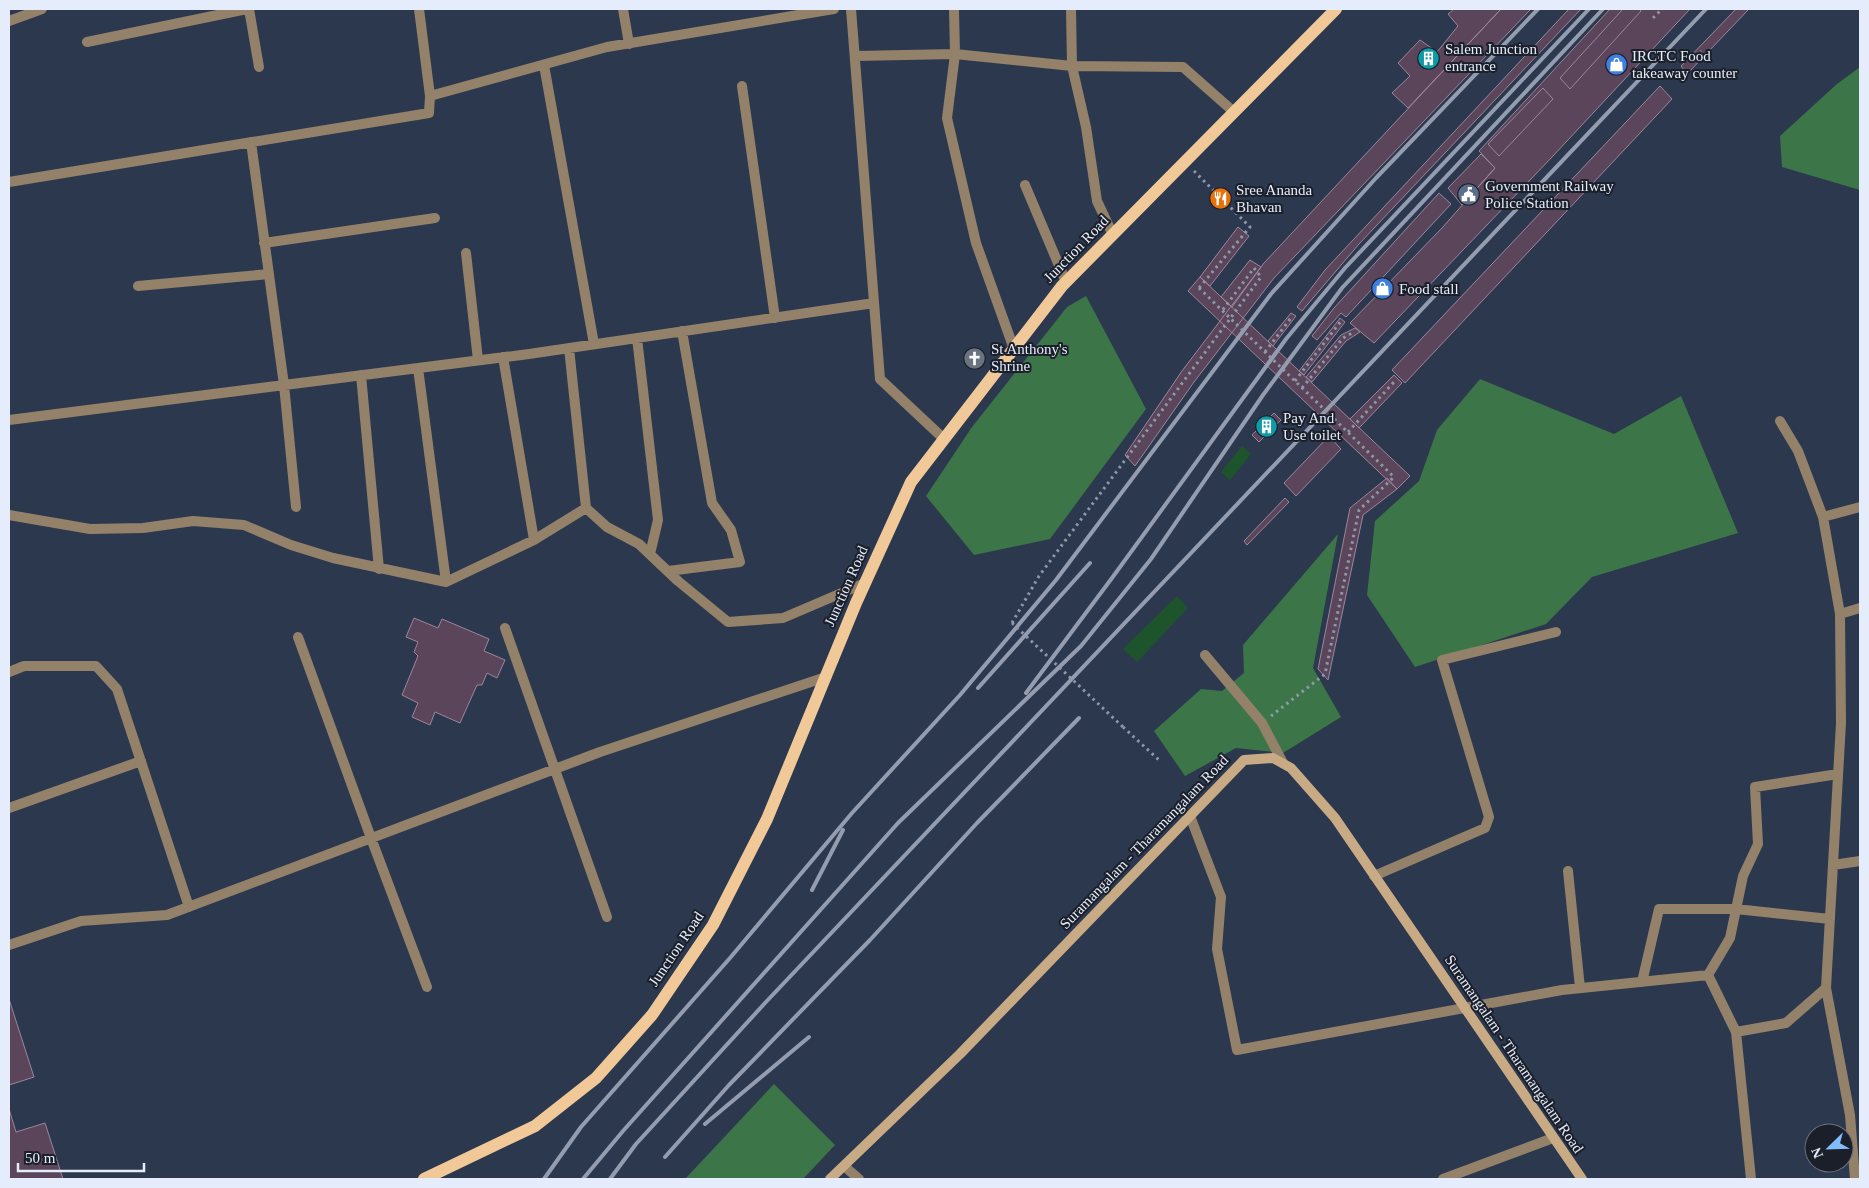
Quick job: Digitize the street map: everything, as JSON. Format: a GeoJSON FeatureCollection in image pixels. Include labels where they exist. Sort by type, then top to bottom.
{"type":"FeatureCollection","features":[{"type":"Feature","properties":{"kind":"main road","name":"Junction Road"},"geometry":{"type":"LineString","coordinates":[[424,1179],[535,1126],[596,1078],[652,1016],[713,925],[767,819],[865,583],[912,482],[1066,282],[1336,9]]}},
{"type":"Feature","properties":{"kind":"main road","name":"Suramangalam - Tharamangalam Road"},"geometry":{"type":"LineString","coordinates":[[830,1179],[960,1054],[1244,760],[1273,758],[1291,768],[1335,818],[1582,1179]]}},
{"type":"Feature","properties":{"kind":"street"},"geometry":{"type":"LineString","coordinates":[[9,21],[42,9]]}},
{"type":"Feature","properties":{"kind":"street"},"geometry":{"type":"LineString","coordinates":[[87,42],[248,9],[259,67]]}},
{"type":"Feature","properties":{"kind":"street"},"geometry":{"type":"LineString","coordinates":[[9,182],[429,114],[430,96],[419,9]]}},
{"type":"Feature","properties":{"kind":"street"},"geometry":{"type":"LineString","coordinates":[[623,9],[629,44]]}},
{"type":"Feature","properties":{"kind":"street"},"geometry":{"type":"LineString","coordinates":[[430,96],[607,47],[834,9]]}},
{"type":"Feature","properties":{"kind":"street"},"geometry":{"type":"LineString","coordinates":[[852,9],[880,379],[944,439]]}},
{"type":"Feature","properties":{"kind":"street"},"geometry":{"type":"LineString","coordinates":[[954,9],[955,54],[947,118],[976,243],[1014,349]]}},
{"type":"Feature","properties":{"kind":"street"},"geometry":{"type":"LineString","coordinates":[[1071,9],[1072,66],[1086,127],[1098,201],[1113,235]]}},
{"type":"Feature","properties":{"kind":"street"},"geometry":{"type":"LineString","coordinates":[[855,56],[955,54],[1072,66],[1183,67],[1234,112]]}},
{"type":"Feature","properties":{"kind":"street"},"geometry":{"type":"LineString","coordinates":[[544,65],[594,344]]}},
{"type":"Feature","properties":{"kind":"street"},"geometry":{"type":"LineString","coordinates":[[742,86],[774,318]]}},
{"type":"Feature","properties":{"kind":"street"},"geometry":{"type":"LineString","coordinates":[[251,142],[284,385],[296,508]]}},
{"type":"Feature","properties":{"kind":"street"},"geometry":{"type":"LineString","coordinates":[[1025,185],[1066,282]]}},
{"type":"Feature","properties":{"kind":"street"},"geometry":{"type":"LineString","coordinates":[[264,243],[435,218]]}},
{"type":"Feature","properties":{"kind":"street"},"geometry":{"type":"LineString","coordinates":[[466,253],[478,360]]}},
{"type":"Feature","properties":{"kind":"street"},"geometry":{"type":"LineString","coordinates":[[138,286],[269,274]]}},
{"type":"Feature","properties":{"kind":"street"},"geometry":{"type":"LineString","coordinates":[[9,420],[503,357],[874,303]]}},
{"type":"Feature","properties":{"kind":"street"},"geometry":{"type":"LineString","coordinates":[[668,571],[740,562],[731,530],[712,503],[682,331]]}},
{"type":"Feature","properties":{"kind":"street"},"geometry":{"type":"LineString","coordinates":[[637,338],[658,520],[650,554]]}},
{"type":"Feature","properties":{"kind":"street"},"geometry":{"type":"LineString","coordinates":[[569,348],[586,508],[607,526],[639,544],[728,622],[783,618],[865,583]]}},
{"type":"Feature","properties":{"kind":"street"},"geometry":{"type":"LineString","coordinates":[[503,357],[534,540]]}},
{"type":"Feature","properties":{"kind":"street"},"geometry":{"type":"LineString","coordinates":[[418,368],[446,582]]}},
{"type":"Feature","properties":{"kind":"street"},"geometry":{"type":"LineString","coordinates":[[361,375],[379,569]]}},
{"type":"Feature","properties":{"kind":"street"},"geometry":{"type":"LineString","coordinates":[[1780,421],[1798,451],[1823,517],[1840,614],[1841,723],[1826,988],[1850,1115],[1856,1179]]}},
{"type":"Feature","properties":{"kind":"street"},"geometry":{"type":"LineString","coordinates":[[1823,517],[1860,507]]}},
{"type":"Feature","properties":{"kind":"street"},"geometry":{"type":"LineString","coordinates":[[9,516],[90,529],[144,528],[193,521],[244,525],[291,545],[333,558],[446,582],[534,540],[586,508]]}},
{"type":"Feature","properties":{"kind":"street"},"geometry":{"type":"LineString","coordinates":[[1840,614],[1860,608]]}},
{"type":"Feature","properties":{"kind":"street"},"geometry":{"type":"LineString","coordinates":[[505,628],[607,917]]}},
{"type":"Feature","properties":{"kind":"street"},"geometry":{"type":"LineString","coordinates":[[1374,876],[1485,828],[1489,817],[1442,660],[1556,632]]}},
{"type":"Feature","properties":{"kind":"street"},"geometry":{"type":"LineString","coordinates":[[298,637],[427,987]]}},
{"type":"Feature","properties":{"kind":"street"},"geometry":{"type":"LineString","coordinates":[[1205,655],[1262,723],[1283,763]]}},
{"type":"Feature","properties":{"kind":"street"},"geometry":{"type":"LineString","coordinates":[[9,672],[24,666],[96,666],[117,689],[188,907]]}},
{"type":"Feature","properties":{"kind":"street"},"geometry":{"type":"LineString","coordinates":[[9,945],[81,921],[166,915],[556,769],[826,677]]}},
{"type":"Feature","properties":{"kind":"street"},"geometry":{"type":"LineString","coordinates":[[9,808],[141,761]]}},
{"type":"Feature","properties":{"kind":"street"},"geometry":{"type":"LineString","coordinates":[[1708,975],[1730,938],[1743,876],[1758,844],[1755,787],[1838,774]]}},
{"type":"Feature","properties":{"kind":"street"},"geometry":{"type":"LineString","coordinates":[[1190,816],[1222,897],[1217,949],[1237,1050],[1580,988],[1708,975]]}},
{"type":"Feature","properties":{"kind":"street"},"geometry":{"type":"LineString","coordinates":[[1833,865],[1860,861]]}},
{"type":"Feature","properties":{"kind":"street"},"geometry":{"type":"LineString","coordinates":[[1568,871],[1580,988]]}},
{"type":"Feature","properties":{"kind":"street"},"geometry":{"type":"LineString","coordinates":[[1642,982],[1659,910],[1736,909],[1830,919]]}},
{"type":"Feature","properties":{"kind":"street"},"geometry":{"type":"LineString","coordinates":[[1708,975],[1736,1032],[1752,1179]]}},
{"type":"Feature","properties":{"kind":"street"},"geometry":{"type":"LineString","coordinates":[[1736,1032],[1786,1022],[1826,988]]}},
{"type":"Feature","properties":{"kind":"street"},"geometry":{"type":"LineString","coordinates":[[1443,1179],[1554,1138]]}},
{"type":"Feature","properties":{"kind":"street"},"geometry":{"type":"LineString","coordinates":[[844,1166],[859,1179]]}},
{"type":"Feature","properties":{"kind":"path"},"geometry":{"type":"LineString","coordinates":[[1653,18],[1660,11]]}},
{"type":"Feature","properties":{"kind":"path"},"geometry":{"type":"LineString","coordinates":[[1692,61],[1701,51]]}},
{"type":"Feature","properties":{"kind":"path"},"geometry":{"type":"LineString","coordinates":[[1185,162],[1250,227],[1199,288],[1394,477],[1358,510],[1325,674],[1262,723]]}},
{"type":"Feature","properties":{"kind":"path"},"geometry":{"type":"LineString","coordinates":[[1159,760],[1012,623],[1039,576],[1261,277],[1254,268],[1222,311]]}},
{"type":"Feature","properties":{"kind":"path"},"geometry":{"type":"LineString","coordinates":[[1266,352],[1291,318]]}},
{"type":"Feature","properties":{"kind":"path"},"geometry":{"type":"LineString","coordinates":[[1295,381],[1341,321]]}},
{"type":"Feature","properties":{"kind":"path"},"geometry":{"type":"LineString","coordinates":[[1302,388],[1343,338],[1354,332]]}},
{"type":"Feature","properties":{"kind":"path"},"geometry":{"type":"LineString","coordinates":[[1348,432],[1394,382]]}},
{"type":"Feature","properties":{"kind":"green space"},"geometry":{"type":"Polygon","coordinates":[[[1860,67],[1860,190],[1782,167],[1780,136],[1837,84],[1860,67]]]}},
{"type":"Feature","properties":{"kind":"green space"},"geometry":{"type":"Polygon","coordinates":[[[1086,296],[1146,409],[1050,539],[974,555],[926,496],[972,427],[1067,307],[1086,296]]]}},
{"type":"Feature","properties":{"kind":"green space"},"geometry":{"type":"Polygon","coordinates":[[[1480,379],[1614,434],[1681,396],[1738,533],[1592,577],[1546,624],[1415,667],[1367,595],[1375,521],[1419,481],[1437,430],[1480,379]]]}},
{"type":"Feature","properties":{"kind":"green space"},"geometry":{"type":"Polygon","coordinates":[[[1242,446],[1251,454],[1230,480],[1221,472],[1242,446]]]}},
{"type":"Feature","properties":{"kind":"green space"},"geometry":{"type":"Polygon","coordinates":[[[1338,534],[1313,668],[1341,717],[1283,753],[1236,748],[1185,776],[1154,731],[1201,689],[1222,691],[1244,673],[1243,645],[1338,534]]]}},
{"type":"Feature","properties":{"kind":"green space"},"geometry":{"type":"Polygon","coordinates":[[[1177,596],[1188,608],[1137,662],[1123,649],[1177,596]]]}},
{"type":"Feature","properties":{"kind":"green space"},"geometry":{"type":"Polygon","coordinates":[[[774,1084],[835,1145],[803,1179],[685,1179],[774,1084]]]}},
{"type":"Feature","properties":{"kind":"building","name":"Salem Junction entrance"},"geometry":{"type":"Polygon","coordinates":[[[1454,9],[1501,9],[1408,108],[1392,93],[1410,76],[1398,63],[1420,40],[1437,52],[1458,26],[1448,14],[1454,9]]]}},
{"type":"Feature","properties":{"kind":"building"},"geometry":{"type":"Polygon","coordinates":[[[1501,9],[1531,9],[1274,278],[1194,382],[1135,466],[1125,455],[1182,371],[1264,263],[1501,9]]]}},
{"type":"Feature","properties":{"kind":"building"},"geometry":{"type":"Polygon","coordinates":[[[1569,9],[1581,9],[1359,244],[1302,311],[1297,307],[1325,270],[1569,9]]]}},
{"type":"Feature","properties":{"kind":"building"},"geometry":{"type":"Polygon","coordinates":[[[1610,9],[1690,9],[1553,156],[1374,343],[1350,323],[1442,228],[1495,168],[1479,151],[1610,9]]]}},
{"type":"Feature","properties":{"kind":"building"},"geometry":{"type":"Polygon","coordinates":[[[1623,9],[1639,9],[1641,11],[1570,89],[1560,78],[1623,9]]]}},
{"type":"Feature","properties":{"kind":"building"},"geometry":{"type":"Polygon","coordinates":[[[1736,9],[1749,9],[1687,74],[1681,66],[1736,9]]]}},
{"type":"Feature","properties":{"kind":"building"},"geometry":{"type":"Polygon","coordinates":[[[1660,86],[1672,99],[1405,383],[1392,370],[1660,86]]]}},
{"type":"Feature","properties":{"kind":"building"},"geometry":{"type":"Polygon","coordinates":[[[1543,88],[1553,99],[1499,156],[1488,144],[1543,88]]]}},
{"type":"Feature","properties":{"kind":"building"},"geometry":{"type":"Polygon","coordinates":[[[1481,154],[1495,168],[1462,205],[1448,188],[1481,154]]]}},
{"type":"Feature","properties":{"kind":"building"},"geometry":{"type":"Polygon","coordinates":[[[1439,193],[1451,204],[1346,317],[1341,313],[1317,340],[1312,336],[1334,308],[1439,193]]]}},
{"type":"Feature","properties":{"kind":"building"},"geometry":{"type":"Polygon","coordinates":[[[1238,227],[1249,236],[1210,286],[1200,277],[1238,227]]]}},
{"type":"Feature","properties":{"kind":"building"},"geometry":{"type":"Polygon","coordinates":[[[1250,260],[1261,267],[1232,307],[1221,297],[1250,260]]]}},
{"type":"Feature","properties":{"kind":"building"},"geometry":{"type":"Polygon","coordinates":[[[1200,277],[1410,476],[1397,489],[1188,291],[1200,277]]]}},
{"type":"Feature","properties":{"kind":"building"},"geometry":{"type":"Polygon","coordinates":[[[1291,313],[1296,316],[1273,346],[1268,341],[1291,313]]]}},
{"type":"Feature","properties":{"kind":"building"},"geometry":{"type":"Polygon","coordinates":[[[1340,318],[1345,322],[1304,375],[1299,371],[1340,318]]]}},
{"type":"Feature","properties":{"kind":"building"},"geometry":{"type":"Polygon","coordinates":[[[1355,328],[1360,332],[1346,341],[1312,382],[1306,377],[1341,335],[1355,328]]]}},
{"type":"Feature","properties":{"kind":"building"},"geometry":{"type":"Polygon","coordinates":[[[1394,375],[1402,383],[1359,428],[1350,419],[1394,375]]]}},
{"type":"Feature","properties":{"kind":"building","name":"Pay And Use toilet"},"geometry":{"type":"Polygon","coordinates":[[[1274,413],[1281,420],[1259,442],[1252,435],[1274,413]]]}},
{"type":"Feature","properties":{"kind":"building"},"geometry":{"type":"Polygon","coordinates":[[[1329,436],[1341,449],[1296,496],[1284,483],[1329,436]]]}},
{"type":"Feature","properties":{"kind":"building"},"geometry":{"type":"Polygon","coordinates":[[[1387,478],[1397,489],[1363,515],[1328,680],[1318,669],[1350,508],[1387,478]]]}},
{"type":"Feature","properties":{"kind":"building"},"geometry":{"type":"Polygon","coordinates":[[[1285,498],[1289,502],[1247,545],[1244,541],[1285,498]]]}},
{"type":"Feature","properties":{"kind":"building"},"geometry":{"type":"Polygon","coordinates":[[[414,618],[438,628],[442,619],[489,639],[484,651],[505,660],[497,678],[487,673],[482,685],[477,685],[460,723],[435,712],[430,725],[412,717],[418,703],[402,695],[418,656],[414,652],[418,642],[406,637],[414,618]]]}},
{"type":"Feature","properties":{"kind":"building"},"geometry":{"type":"Polygon","coordinates":[[[9,999],[34,1077],[9,1085],[9,999]]]}},
{"type":"Feature","properties":{"kind":"building"},"geometry":{"type":"Polygon","coordinates":[[[9,1109],[16,1132],[45,1123],[63,1179],[9,1179],[9,1109]]]}},
{"type":"Feature","properties":{"kind":"railway"},"geometry":{"type":"LineString","coordinates":[[544,1179],[581,1127],[730,958],[852,813],[960,695],[1056,580],[1271,294],[1376,178],[1538,9]]}},
{"type":"Feature","properties":{"kind":"railway"},"geometry":{"type":"LineString","coordinates":[[1026,693],[1286,339],[1345,268],[1589,9]]}},
{"type":"Feature","properties":{"kind":"railway"},"geometry":{"type":"LineString","coordinates":[[583,1179],[623,1131],[898,823],[1081,646],[1151,559],[1263,395],[1342,288],[1603,9]]}},
{"type":"Feature","properties":{"kind":"railway"},"geometry":{"type":"LineString","coordinates":[[610,1179],[636,1144],[765,1003],[1706,9]]}},
{"type":"Feature","properties":{"kind":"railway"},"geometry":{"type":"LineString","coordinates":[[978,688],[1090,563]]}},
{"type":"Feature","properties":{"kind":"railway"},"geometry":{"type":"LineString","coordinates":[[665,1157],[729,1085],[870,940],[977,823],[1079,718]]}},
{"type":"Feature","properties":{"kind":"railway"},"geometry":{"type":"LineString","coordinates":[[812,890],[843,830]]}},
{"type":"Feature","properties":{"kind":"railway"},"geometry":{"type":"LineString","coordinates":[[705,1124],[809,1037]]}},
{"type":"Feature","properties":{"kind":"place","name":"Salem Junction entrance"},"geometry":{"type":"Point","coordinates":[1429,58]}},
{"type":"Feature","properties":{"kind":"place","name":"IRCTC Food takeaway counter"},"geometry":{"type":"Point","coordinates":[1616,65]}},
{"type":"Feature","properties":{"kind":"place","name":"Government Railway Police Station"},"geometry":{"type":"Point","coordinates":[1469,195]}},
{"type":"Feature","properties":{"kind":"place","name":"Sree Ananda Bhavan"},"geometry":{"type":"Point","coordinates":[1220,199]}},
{"type":"Feature","properties":{"kind":"place","name":"Food stall"},"geometry":{"type":"Point","coordinates":[1383,289]}},
{"type":"Feature","properties":{"kind":"place","name":"St Anthony's Shrine"},"geometry":{"type":"Point","coordinates":[975,358]}},
{"type":"Feature","properties":{"kind":"place","name":"Pay And Use toilet"},"geometry":{"type":"Point","coordinates":[1267,427]}}]}
